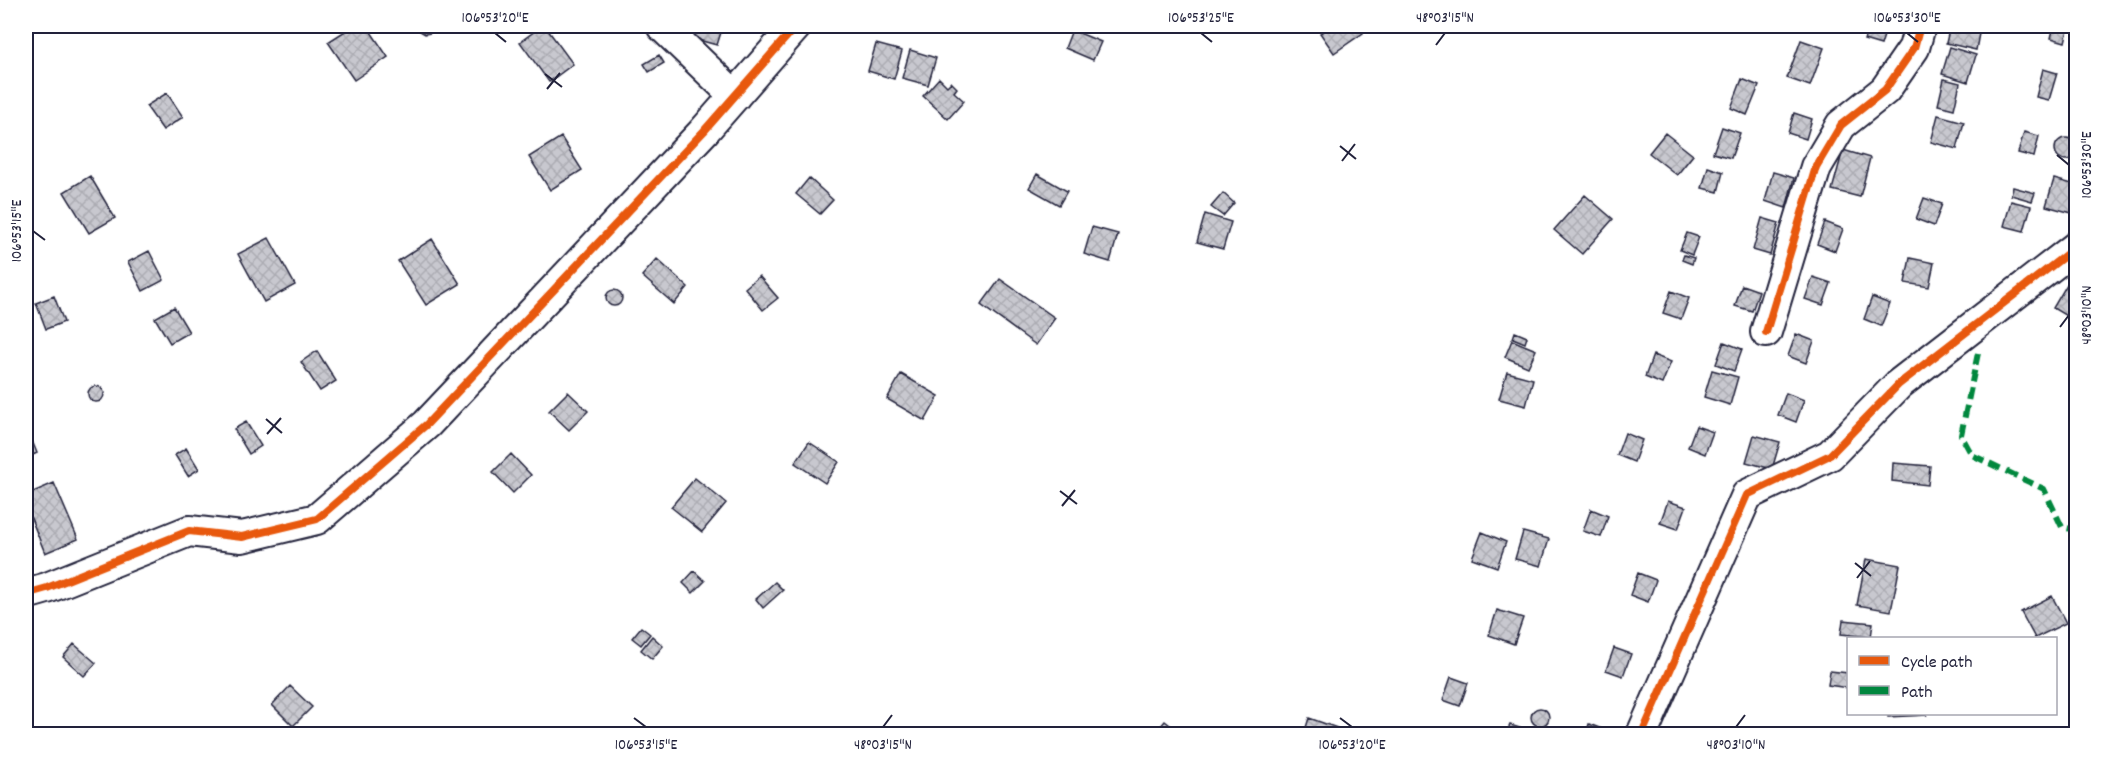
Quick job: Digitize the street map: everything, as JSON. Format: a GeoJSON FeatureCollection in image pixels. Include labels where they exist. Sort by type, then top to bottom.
{"type":"FeatureCollection","features":[{"type":"Feature","properties":{"kind":"street"},"geometry":{"type":"LineString","coordinates":[[662,26],[735,96]]}},
{"type":"Feature","properties":{"kind":"street"},"geometry":{"type":"LineString","coordinates":[[26,594],[47,588],[189,531],[242,537],[317,519],[427,424],[696,140],[796,26]]}},
{"type":"Feature","properties":{"kind":"street"},"geometry":{"type":"LineString","coordinates":[[1766,332],[1816,167],[1840,125],[1885,90],[1914,48],[1920,26]]}},
{"type":"Feature","properties":{"kind":"street"},"geometry":{"type":"LineString","coordinates":[[1642,735],[1747,495],[1830,455],[1899,384],[2076,247]]}},
{"type":"Feature","properties":{"kind":"building"},"geometry":{"type":"Polygon","coordinates":[[[353,26],[367,26],[388,57],[354,80],[328,42],[353,26]]]}},
{"type":"Feature","properties":{"kind":"building"},"geometry":{"type":"Polygon","coordinates":[[[420,26],[432,26],[432,29],[430,33],[425,34],[420,31],[420,26]]]}},
{"type":"Feature","properties":{"kind":"building"},"geometry":{"type":"Polygon","coordinates":[[[545,26],[573,64],[549,82],[520,42],[545,26]]]}},
{"type":"Feature","properties":{"kind":"building"},"geometry":{"type":"Polygon","coordinates":[[[695,26],[723,26],[717,45],[691,38],[695,26]]]}},
{"type":"Feature","properties":{"kind":"building"},"geometry":{"type":"Polygon","coordinates":[[[1331,26],[1358,26],[1363,33],[1334,53],[1320,33],[1331,26]]]}},
{"type":"Feature","properties":{"kind":"building"},"geometry":{"type":"Polygon","coordinates":[[[1869,26],[1887,26],[1881,45],[1864,40],[1869,26]]]}},
{"type":"Feature","properties":{"kind":"building"},"geometry":{"type":"Polygon","coordinates":[[[1950,26],[1980,28],[1976,50],[1946,43],[1950,26]]]}},
{"type":"Feature","properties":{"kind":"building"},"geometry":{"type":"Polygon","coordinates":[[[2054,26],[2069,26],[2065,42],[2051,38],[2054,26]]]}},
{"type":"Feature","properties":{"kind":"building"},"geometry":{"type":"Polygon","coordinates":[[[1072,30],[1101,42],[1093,60],[1065,48],[1072,30]]]}},
{"type":"Feature","properties":{"kind":"building"},"geometry":{"type":"Polygon","coordinates":[[[1801,40],[1824,48],[1810,86],[1787,78],[1801,40]]]}},
{"type":"Feature","properties":{"kind":"building"},"geometry":{"type":"Polygon","coordinates":[[[876,44],[902,51],[894,79],[868,71],[876,44]]]}},
{"type":"Feature","properties":{"kind":"building"},"geometry":{"type":"Polygon","coordinates":[[[1950,47],[1976,55],[1968,82],[1942,74],[1950,47]]]}},
{"type":"Feature","properties":{"kind":"building"},"geometry":{"type":"Polygon","coordinates":[[[910,50],[936,58],[928,85],[902,78],[910,50]]]}},
{"type":"Feature","properties":{"kind":"building"},"geometry":{"type":"Polygon","coordinates":[[[659,55],[664,63],[649,72],[644,64],[659,55]]]}},
{"type":"Feature","properties":{"kind":"building"},"geometry":{"type":"Polygon","coordinates":[[[2043,69],[2057,73],[2049,100],[2036,97],[2043,69]]]}},
{"type":"Feature","properties":{"kind":"building"},"geometry":{"type":"Polygon","coordinates":[[[939,78],[947,86],[951,82],[957,88],[954,92],[964,101],[948,119],[923,96],[939,78]]]}},
{"type":"Feature","properties":{"kind":"building"},"geometry":{"type":"Polygon","coordinates":[[[1742,79],[1759,86],[1747,115],[1731,108],[1742,79]]]}},
{"type":"Feature","properties":{"kind":"building"},"geometry":{"type":"Polygon","coordinates":[[[1944,79],[1960,83],[1954,109],[1938,105],[1944,79]]]}},
{"type":"Feature","properties":{"kind":"building"},"geometry":{"type":"Polygon","coordinates":[[[167,93],[183,117],[163,130],[146,106],[167,93]]]}},
{"type":"Feature","properties":{"kind":"building"},"geometry":{"type":"Polygon","coordinates":[[[1794,113],[1812,119],[1806,139],[1788,133],[1794,113]]]}},
{"type":"Feature","properties":{"kind":"building"},"geometry":{"type":"Polygon","coordinates":[[[1938,115],[1964,122],[1957,149],[1931,142],[1938,115]]]}},
{"type":"Feature","properties":{"kind":"building"},"geometry":{"type":"Polygon","coordinates":[[[1722,127],[1740,133],[1731,158],[1713,153],[1722,127]]]}},
{"type":"Feature","properties":{"kind":"building"},"geometry":{"type":"Polygon","coordinates":[[[2024,132],[2039,136],[2034,157],[2018,153],[2024,132]]]}},
{"type":"Feature","properties":{"kind":"building"},"geometry":{"type":"Polygon","coordinates":[[[1665,133],[1693,155],[1677,175],[1649,153],[1665,133]]]}},
{"type":"Feature","properties":{"kind":"building"},"geometry":{"type":"Polygon","coordinates":[[[561,137],[582,170],[550,190],[529,157],[561,137]]]}},
{"type":"Feature","properties":{"kind":"building"},"geometry":{"type":"Polygon","coordinates":[[[2066,138],[2074,141],[2077,149],[2074,157],[2066,160],[2058,157],[2055,149],[2058,141],[2066,138]]]}},
{"type":"Feature","properties":{"kind":"building"},"geometry":{"type":"Polygon","coordinates":[[[1843,150],[1870,158],[1860,197],[1832,190],[1843,150]]]}},
{"type":"Feature","properties":{"kind":"building"},"geometry":{"type":"Polygon","coordinates":[[[1708,167],[1723,172],[1718,192],[1702,188],[1708,167]]]}},
{"type":"Feature","properties":{"kind":"building"},"geometry":{"type":"Polygon","coordinates":[[[1773,172],[1794,178],[1786,208],[1765,201],[1773,172]]]}},
{"type":"Feature","properties":{"kind":"building"},"geometry":{"type":"Polygon","coordinates":[[[1037,174],[1067,191],[1059,205],[1029,188],[1037,174]]]}},
{"type":"Feature","properties":{"kind":"building"},"geometry":{"type":"Polygon","coordinates":[[[90,176],[115,218],[89,233],[64,192],[90,176]]]}},
{"type":"Feature","properties":{"kind":"building"},"geometry":{"type":"Polygon","coordinates":[[[809,178],[833,200],[820,214],[796,194],[809,178]]]}},
{"type":"Feature","properties":{"kind":"building"},"geometry":{"type":"Polygon","coordinates":[[[2054,179],[2076,185],[2076,198],[2072,213],[2046,206],[2054,179]]]}},
{"type":"Feature","properties":{"kind":"building"},"geometry":{"type":"Polygon","coordinates":[[[2013,187],[2035,193],[2032,201],[2011,195],[2013,187]]]}},
{"type":"Feature","properties":{"kind":"building"},"geometry":{"type":"Polygon","coordinates":[[[1223,193],[1234,203],[1223,216],[1211,207],[1223,193]]]}},
{"type":"Feature","properties":{"kind":"building"},"geometry":{"type":"Polygon","coordinates":[[[1585,195],[1613,219],[1582,254],[1554,230],[1585,195]]]}},
{"type":"Feature","properties":{"kind":"building"},"geometry":{"type":"Polygon","coordinates":[[[1924,198],[1942,204],[1934,226],[1916,219],[1924,198]]]}},
{"type":"Feature","properties":{"kind":"building"},"geometry":{"type":"Polygon","coordinates":[[[2011,201],[2031,206],[2024,231],[2004,226],[2011,201]]]}},
{"type":"Feature","properties":{"kind":"building"},"geometry":{"type":"Polygon","coordinates":[[[1205,214],[1231,222],[1223,249],[1197,242],[1205,214]]]}},
{"type":"Feature","properties":{"kind":"building"},"geometry":{"type":"Polygon","coordinates":[[[1762,218],[1779,223],[1770,255],[1753,250],[1762,218]]]}},
{"type":"Feature","properties":{"kind":"building"},"geometry":{"type":"Polygon","coordinates":[[[1825,222],[1843,229],[1835,251],[1817,244],[1825,222]]]}},
{"type":"Feature","properties":{"kind":"building"},"geometry":{"type":"Polygon","coordinates":[[[1092,227],[1118,234],[1110,262],[1084,254],[1092,227]]]}},
{"type":"Feature","properties":{"kind":"building"},"geometry":{"type":"Polygon","coordinates":[[[1687,233],[1699,237],[1692,255],[1680,250],[1687,233]]]}},
{"type":"Feature","properties":{"kind":"building"},"geometry":{"type":"Polygon","coordinates":[[[269,238],[295,285],[264,302],[238,254],[269,238]]]}},
{"type":"Feature","properties":{"kind":"building"},"geometry":{"type":"Polygon","coordinates":[[[432,239],[460,284],[426,305],[398,261],[432,239]]]}},
{"type":"Feature","properties":{"kind":"building"},"geometry":{"type":"Polygon","coordinates":[[[149,251],[164,280],[143,291],[128,262],[149,251]]]}},
{"type":"Feature","properties":{"kind":"building"},"geometry":{"type":"Polygon","coordinates":[[[1684,255],[1694,258],[1692,264],[1682,260],[1684,255]]]}},
{"type":"Feature","properties":{"kind":"building"},"geometry":{"type":"Polygon","coordinates":[[[1910,258],[1934,263],[1929,287],[1905,283],[1910,258]]]}},
{"type":"Feature","properties":{"kind":"building"},"geometry":{"type":"Polygon","coordinates":[[[657,259],[688,287],[674,304],[642,276],[657,259]]]}},
{"type":"Feature","properties":{"kind":"building"},"geometry":{"type":"Polygon","coordinates":[[[759,276],[778,298],[763,310],[745,288],[759,276]]]}},
{"type":"Feature","properties":{"kind":"building"},"geometry":{"type":"Polygon","coordinates":[[[1813,277],[1831,283],[1823,305],[1805,299],[1813,277]]]}},
{"type":"Feature","properties":{"kind":"building"},"geometry":{"type":"Polygon","coordinates":[[[1000,279],[1055,318],[1036,345],[981,305],[1000,279]]]}},
{"type":"Feature","properties":{"kind":"building"},"geometry":{"type":"Polygon","coordinates":[[[2070,279],[2076,283],[2076,314],[2073,320],[2053,308],[2070,279]]]}},
{"type":"Feature","properties":{"kind":"building"},"geometry":{"type":"Polygon","coordinates":[[[1742,285],[1759,291],[1752,311],[1735,306],[1742,285]]]}},
{"type":"Feature","properties":{"kind":"building"},"geometry":{"type":"Polygon","coordinates":[[[611,290],[617,290],[622,298],[620,304],[611,306],[606,301],[606,295],[611,290]]]}},
{"type":"Feature","properties":{"kind":"building"},"geometry":{"type":"Polygon","coordinates":[[[1671,291],[1689,298],[1681,319],[1663,313],[1671,291]]]}},
{"type":"Feature","properties":{"kind":"building"},"geometry":{"type":"Polygon","coordinates":[[[54,296],[64,322],[46,329],[36,303],[54,296]]]}},
{"type":"Feature","properties":{"kind":"building"},"geometry":{"type":"Polygon","coordinates":[[[1872,297],[1890,304],[1881,326],[1864,319],[1872,297]]]}},
{"type":"Feature","properties":{"kind":"building"},"geometry":{"type":"Polygon","coordinates":[[[174,307],[189,332],[170,343],[155,318],[174,307]]]}},
{"type":"Feature","properties":{"kind":"building"},"geometry":{"type":"Polygon","coordinates":[[[1515,332],[1527,337],[1525,343],[1513,338],[1515,332]]]}},
{"type":"Feature","properties":{"kind":"building"},"geometry":{"type":"Polygon","coordinates":[[[1796,334],[1814,341],[1806,363],[1788,356],[1796,334]]]}},
{"type":"Feature","properties":{"kind":"building"},"geometry":{"type":"Polygon","coordinates":[[[1512,340],[1536,350],[1528,367],[1505,357],[1512,340]]]}},
{"type":"Feature","properties":{"kind":"building"},"geometry":{"type":"Polygon","coordinates":[[[1724,342],[1742,349],[1734,371],[1716,364],[1724,342]]]}},
{"type":"Feature","properties":{"kind":"building"},"geometry":{"type":"Polygon","coordinates":[[[317,351],[336,381],[320,391],[301,362],[317,351]]]}},
{"type":"Feature","properties":{"kind":"building"},"geometry":{"type":"Polygon","coordinates":[[[1653,355],[1671,362],[1662,384],[1645,377],[1653,355]]]}},
{"type":"Feature","properties":{"kind":"building"},"geometry":{"type":"Polygon","coordinates":[[[1712,370],[1738,377],[1730,405],[1704,397],[1712,370]]]}},
{"type":"Feature","properties":{"kind":"building"},"geometry":{"type":"Polygon","coordinates":[[[1507,372],[1533,379],[1526,406],[1499,399],[1507,372]]]}},
{"type":"Feature","properties":{"kind":"building"},"geometry":{"type":"Polygon","coordinates":[[[901,374],[939,396],[925,421],[887,399],[901,374]]]}},
{"type":"Feature","properties":{"kind":"building"},"geometry":{"type":"Polygon","coordinates":[[[93,386],[99,386],[104,394],[102,400],[93,402],[88,397],[88,391],[93,386]]]}},
{"type":"Feature","properties":{"kind":"building"},"geometry":{"type":"Polygon","coordinates":[[[568,392],[588,411],[569,430],[549,411],[568,392]]]}},
{"type":"Feature","properties":{"kind":"building"},"geometry":{"type":"Polygon","coordinates":[[[1786,393],[1804,400],[1796,422],[1778,415],[1786,393]]]}},
{"type":"Feature","properties":{"kind":"building"},"geometry":{"type":"Polygon","coordinates":[[[246,422],[261,446],[249,454],[234,429],[246,422]]]}},
{"type":"Feature","properties":{"kind":"building"},"geometry":{"type":"Polygon","coordinates":[[[26,426],[37,453],[26,458],[26,426]]]}},
{"type":"Feature","properties":{"kind":"building"},"geometry":{"type":"Polygon","coordinates":[[[1696,426],[1713,432],[1705,454],[1688,447],[1696,426]]]}},
{"type":"Feature","properties":{"kind":"building"},"geometry":{"type":"Polygon","coordinates":[[[1625,433],[1642,440],[1634,462],[1617,455],[1625,433]]]}},
{"type":"Feature","properties":{"kind":"building"},"geometry":{"type":"Polygon","coordinates":[[[1754,435],[1780,442],[1772,469],[1746,462],[1754,435]]]}},
{"type":"Feature","properties":{"kind":"building"},"geometry":{"type":"Polygon","coordinates":[[[809,442],[839,462],[825,483],[795,463],[809,442]]]}},
{"type":"Feature","properties":{"kind":"building"},"geometry":{"type":"Polygon","coordinates":[[[186,448],[199,469],[188,476],[175,455],[186,448]]]}},
{"type":"Feature","properties":{"kind":"building"},"geometry":{"type":"Polygon","coordinates":[[[511,454],[531,475],[513,493],[493,472],[511,454]]]}},
{"type":"Feature","properties":{"kind":"building"},"geometry":{"type":"Polygon","coordinates":[[[1893,463],[1930,466],[1928,485],[1892,481],[1893,463]]]}},
{"type":"Feature","properties":{"kind":"building"},"geometry":{"type":"Polygon","coordinates":[[[695,478],[726,503],[702,532],[671,507],[695,478]]]}},
{"type":"Feature","properties":{"kind":"building"},"geometry":{"type":"Polygon","coordinates":[[[54,483],[78,539],[45,553],[26,506],[26,495],[54,483]]]}},
{"type":"Feature","properties":{"kind":"building"},"geometry":{"type":"Polygon","coordinates":[[[1668,501],[1686,507],[1678,529],[1660,523],[1668,501]]]}},
{"type":"Feature","properties":{"kind":"building"},"geometry":{"type":"Polygon","coordinates":[[[1591,509],[1608,516],[1601,537],[1583,531],[1591,509]]]}},
{"type":"Feature","properties":{"kind":"building"},"geometry":{"type":"Polygon","coordinates":[[[1482,532],[1506,542],[1497,567],[1472,558],[1482,532]]]}},
{"type":"Feature","properties":{"kind":"building"},"geometry":{"type":"Polygon","coordinates":[[[1523,532],[1549,539],[1541,566],[1515,559],[1523,532]]]}},
{"type":"Feature","properties":{"kind":"building"},"geometry":{"type":"Polygon","coordinates":[[[1866,559],[1900,565],[1891,611],[1857,605],[1866,559]]]}},
{"type":"Feature","properties":{"kind":"building"},"geometry":{"type":"Polygon","coordinates":[[[694,571],[705,581],[693,593],[683,583],[694,571]]]}},
{"type":"Feature","properties":{"kind":"building"},"geometry":{"type":"Polygon","coordinates":[[[1638,573],[1656,580],[1648,602],[1630,595],[1638,573]]]}},
{"type":"Feature","properties":{"kind":"building"},"geometry":{"type":"Polygon","coordinates":[[[775,582],[783,590],[763,608],[756,599],[775,582]]]}},
{"type":"Feature","properties":{"kind":"building"},"geometry":{"type":"Polygon","coordinates":[[[2052,596],[2066,623],[2034,637],[2021,612],[2052,596]]]}},
{"type":"Feature","properties":{"kind":"building"},"geometry":{"type":"Polygon","coordinates":[[[1497,610],[1523,618],[1514,644],[1489,635],[1497,610]]]}},
{"type":"Feature","properties":{"kind":"building"},"geometry":{"type":"Polygon","coordinates":[[[1843,620],[1873,623],[1871,637],[1841,634],[1843,620]]]}},
{"type":"Feature","properties":{"kind":"building"},"geometry":{"type":"Polygon","coordinates":[[[641,627],[650,634],[641,645],[632,638],[641,627]]]}},
{"type":"Feature","properties":{"kind":"building"},"geometry":{"type":"Polygon","coordinates":[[[652,636],[663,646],[652,659],[641,650],[652,636]]]}},
{"type":"Feature","properties":{"kind":"building"},"geometry":{"type":"Polygon","coordinates":[[[74,644],[96,663],[84,676],[63,657],[74,644]]]}},
{"type":"Feature","properties":{"kind":"building"},"geometry":{"type":"Polygon","coordinates":[[[1614,648],[1631,654],[1623,676],[1606,670],[1614,648]]]}},
{"type":"Feature","properties":{"kind":"building"},"geometry":{"type":"Polygon","coordinates":[[[1830,671],[1847,673],[1847,688],[1828,685],[1830,671]]]}},
{"type":"Feature","properties":{"kind":"building"},"geometry":{"type":"Polygon","coordinates":[[[1451,677],[1468,683],[1460,706],[1443,700],[1451,677]]]}},
{"type":"Feature","properties":{"kind":"building"},"geometry":{"type":"Polygon","coordinates":[[[290,686],[312,707],[293,726],[272,705],[290,686]]]}},
{"type":"Feature","properties":{"kind":"building"},"geometry":{"type":"Polygon","coordinates":[[[1540,708],[1546,711],[1549,717],[1546,723],[1540,726],[1534,723],[1531,717],[1534,711],[1540,708]]]}},
{"type":"Feature","properties":{"kind":"building"},"geometry":{"type":"Polygon","coordinates":[[[1888,715],[1926,715],[1888,717],[1888,715]]]}},
{"type":"Feature","properties":{"kind":"building"},"geometry":{"type":"Polygon","coordinates":[[[1309,718],[1337,728],[1335,734],[1304,734],[1309,718]]]}},
{"type":"Feature","properties":{"kind":"building"},"geometry":{"type":"Polygon","coordinates":[[[1165,721],[1179,732],[1154,734],[1165,721]]]}},
{"type":"Feature","properties":{"kind":"building"},"geometry":{"type":"Polygon","coordinates":[[[1589,724],[1602,729],[1600,734],[1586,734],[1589,724]]]}},
{"type":"Feature","properties":{"kind":"building"},"geometry":{"type":"Polygon","coordinates":[[[1510,725],[1539,734],[1506,734],[1510,725]]]}},
{"type":"Feature","properties":{"kind":"marked path"},"geometry":{"type":"LineString","coordinates":[[1978,353],[1961,435],[1972,455],[2044,489],[2062,527],[2076,530]]}},
{"type":"Feature","properties":{"kind":"marked path"},"geometry":{"type":"LineString","coordinates":[[2070,597],[2076,594]]}},
{"type":"Feature","properties":{"kind":"marked path"},"geometry":{"type":"LineString","coordinates":[[2074,734],[2076,724]]}},
{"type":"Feature","properties":{"kind":"cycle path"},"geometry":{"type":"LineString","coordinates":[[26,594],[47,588],[189,531],[242,537],[317,519],[427,424],[704,131],[796,26]]}},
{"type":"Feature","properties":{"kind":"cycle path"},"geometry":{"type":"LineString","coordinates":[[1766,332],[1816,167],[1841,125],[1885,90],[1914,48],[1920,26]]}},
{"type":"Feature","properties":{"kind":"cycle path"},"geometry":{"type":"LineString","coordinates":[[1642,734],[1747,495],[1830,455],[1899,384],[2076,247]]}}]}
